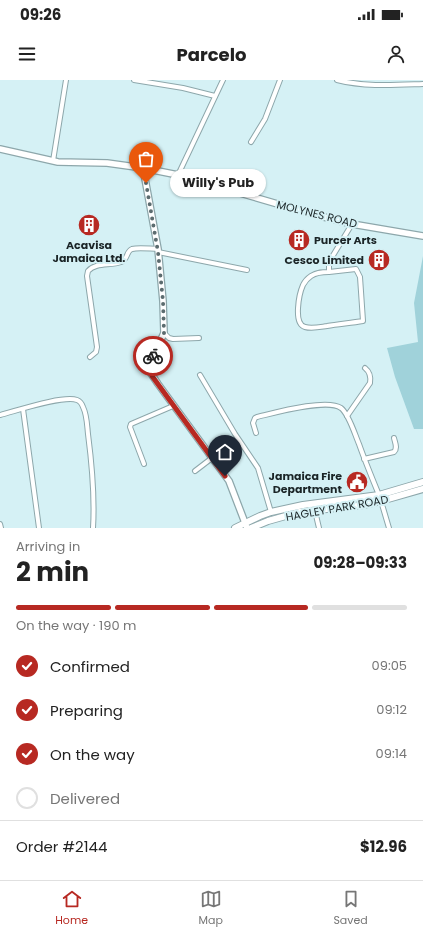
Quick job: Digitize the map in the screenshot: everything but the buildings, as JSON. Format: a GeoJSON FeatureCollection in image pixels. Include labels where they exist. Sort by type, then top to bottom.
{"type":"FeatureCollection","features":[{"type":"Feature","properties":{"kind":"main road","name":"MOLYNES ROAD"},"geometry":{"type":"LineString","coordinates":[[0,149],[58,162],[106,163],[178,175],[312,214],[352,224],[423,236]]}},
{"type":"Feature","properties":{"kind":"main road"},"geometry":{"type":"LineString","coordinates":[[143,168],[158,250],[163,301],[164,333],[151,360],[150,368],[152,376],[228,481],[246,526]]}},
{"type":"Feature","properties":{"kind":"main road","name":"HAGLEY PARK ROAD"},"geometry":{"type":"LineString","coordinates":[[251,528],[300,512],[363,505],[423,482]]}},
{"type":"Feature","properties":{"kind":"main road","name":"HAGLEY PARK ROAD"},"geometry":{"type":"LineString","coordinates":[[235,528],[246,526],[271,512],[303,505],[380,498],[423,489]]}},
{"type":"Feature","properties":{"kind":"street"},"geometry":{"type":"LineString","coordinates":[[53,161],[66,80]]}},
{"type":"Feature","properties":{"kind":"street"},"geometry":{"type":"LineString","coordinates":[[134,80],[183,88],[215,96]]}},
{"type":"Feature","properties":{"kind":"street"},"geometry":{"type":"LineString","coordinates":[[178,175],[222,80]]}},
{"type":"Feature","properties":{"kind":"street"},"geometry":{"type":"LineString","coordinates":[[251,142],[265,120],[280,80]]}},
{"type":"Feature","properties":{"kind":"street"},"geometry":{"type":"LineString","coordinates":[[337,80],[360,85],[376,86],[423,84]]}},
{"type":"Feature","properties":{"kind":"street"},"geometry":{"type":"LineString","coordinates":[[329,272],[330,259],[352,224]]}},
{"type":"Feature","properties":{"kind":"street"},"geometry":{"type":"LineString","coordinates":[[90,357],[97,350],[87,276],[88,271],[93,267],[97,265],[122,262],[126,258],[129,251],[134,249],[158,250],[247,270]]}},
{"type":"Feature","properties":{"kind":"street"},"geometry":{"type":"LineString","coordinates":[[356,269],[360,277],[363,321],[313,328],[304,327],[299,322],[298,302],[303,285],[313,275],[329,272],[356,269]]}},
{"type":"Feature","properties":{"kind":"street"},"geometry":{"type":"LineString","coordinates":[[164,333],[169,338],[173,339],[199,338]]}},
{"type":"Feature","properties":{"kind":"street"},"geometry":{"type":"LineString","coordinates":[[347,416],[370,383],[370,374],[364,368]]}},
{"type":"Feature","properties":{"kind":"street"},"geometry":{"type":"LineString","coordinates":[[200,375],[258,468],[271,512]]}},
{"type":"Feature","properties":{"kind":"street"},"geometry":{"type":"LineString","coordinates":[[0,415],[64,399],[78,401],[83,405],[93,473],[93,528]]}},
{"type":"Feature","properties":{"kind":"street"},"geometry":{"type":"LineString","coordinates":[[256,433],[253,422],[255,418],[287,409],[302,406],[329,405],[343,410],[347,416],[380,498],[389,528]]}},
{"type":"Feature","properties":{"kind":"street"},"geometry":{"type":"LineString","coordinates":[[144,464],[130,427],[131,424],[173,406]]}},
{"type":"Feature","properties":{"kind":"street"},"geometry":{"type":"LineString","coordinates":[[23,409],[39,528]]}},
{"type":"Feature","properties":{"kind":"street"},"geometry":{"type":"LineString","coordinates":[[364,459],[394,452],[396,450],[394,438]]}},
{"type":"Feature","properties":{"kind":"street"},"geometry":{"type":"LineString","coordinates":[[195,471],[212,458]]}},
{"type":"Feature","properties":{"kind":"street"},"geometry":{"type":"LineString","coordinates":[[315,511],[318,528]]}},
{"type":"Feature","properties":{"kind":"shaded area"},"geometry":{"type":"Polygon","coordinates":[[[423,256],[423,429],[414,429],[395,377],[387,348],[418,342],[414,303],[423,256]]]}},
{"type":"Feature","properties":{"kind":"way so far"},"geometry":{"type":"LineString","coordinates":[[146,183],[158,252],[163,301],[164,333],[153,356]]}},
{"type":"Feature","properties":{"kind":"place","name":"Willy's Pub"},"geometry":{"type":"Point","coordinates":[146,183]}},
{"type":"Feature","properties":{"kind":"place","name":"Acavisa Jamaica Ltd."},"geometry":{"type":"Point","coordinates":[89,225]}},
{"type":"Feature","properties":{"kind":"place","name":"Purcer Arts"},"geometry":{"type":"Point","coordinates":[299,240]}},
{"type":"Feature","properties":{"kind":"place","name":"Cesco Limited"},"geometry":{"type":"Point","coordinates":[379,260]}},
{"type":"Feature","properties":{"kind":"place","name":"Jamaica Fire Department"},"geometry":{"type":"Point","coordinates":[357,482]}},
{"type":"Feature","properties":{"kind":"route"},"geometry":{"type":"LineString","coordinates":[[153,356],[150,364],[150,372],[152,376],[225,476]]}}]}
